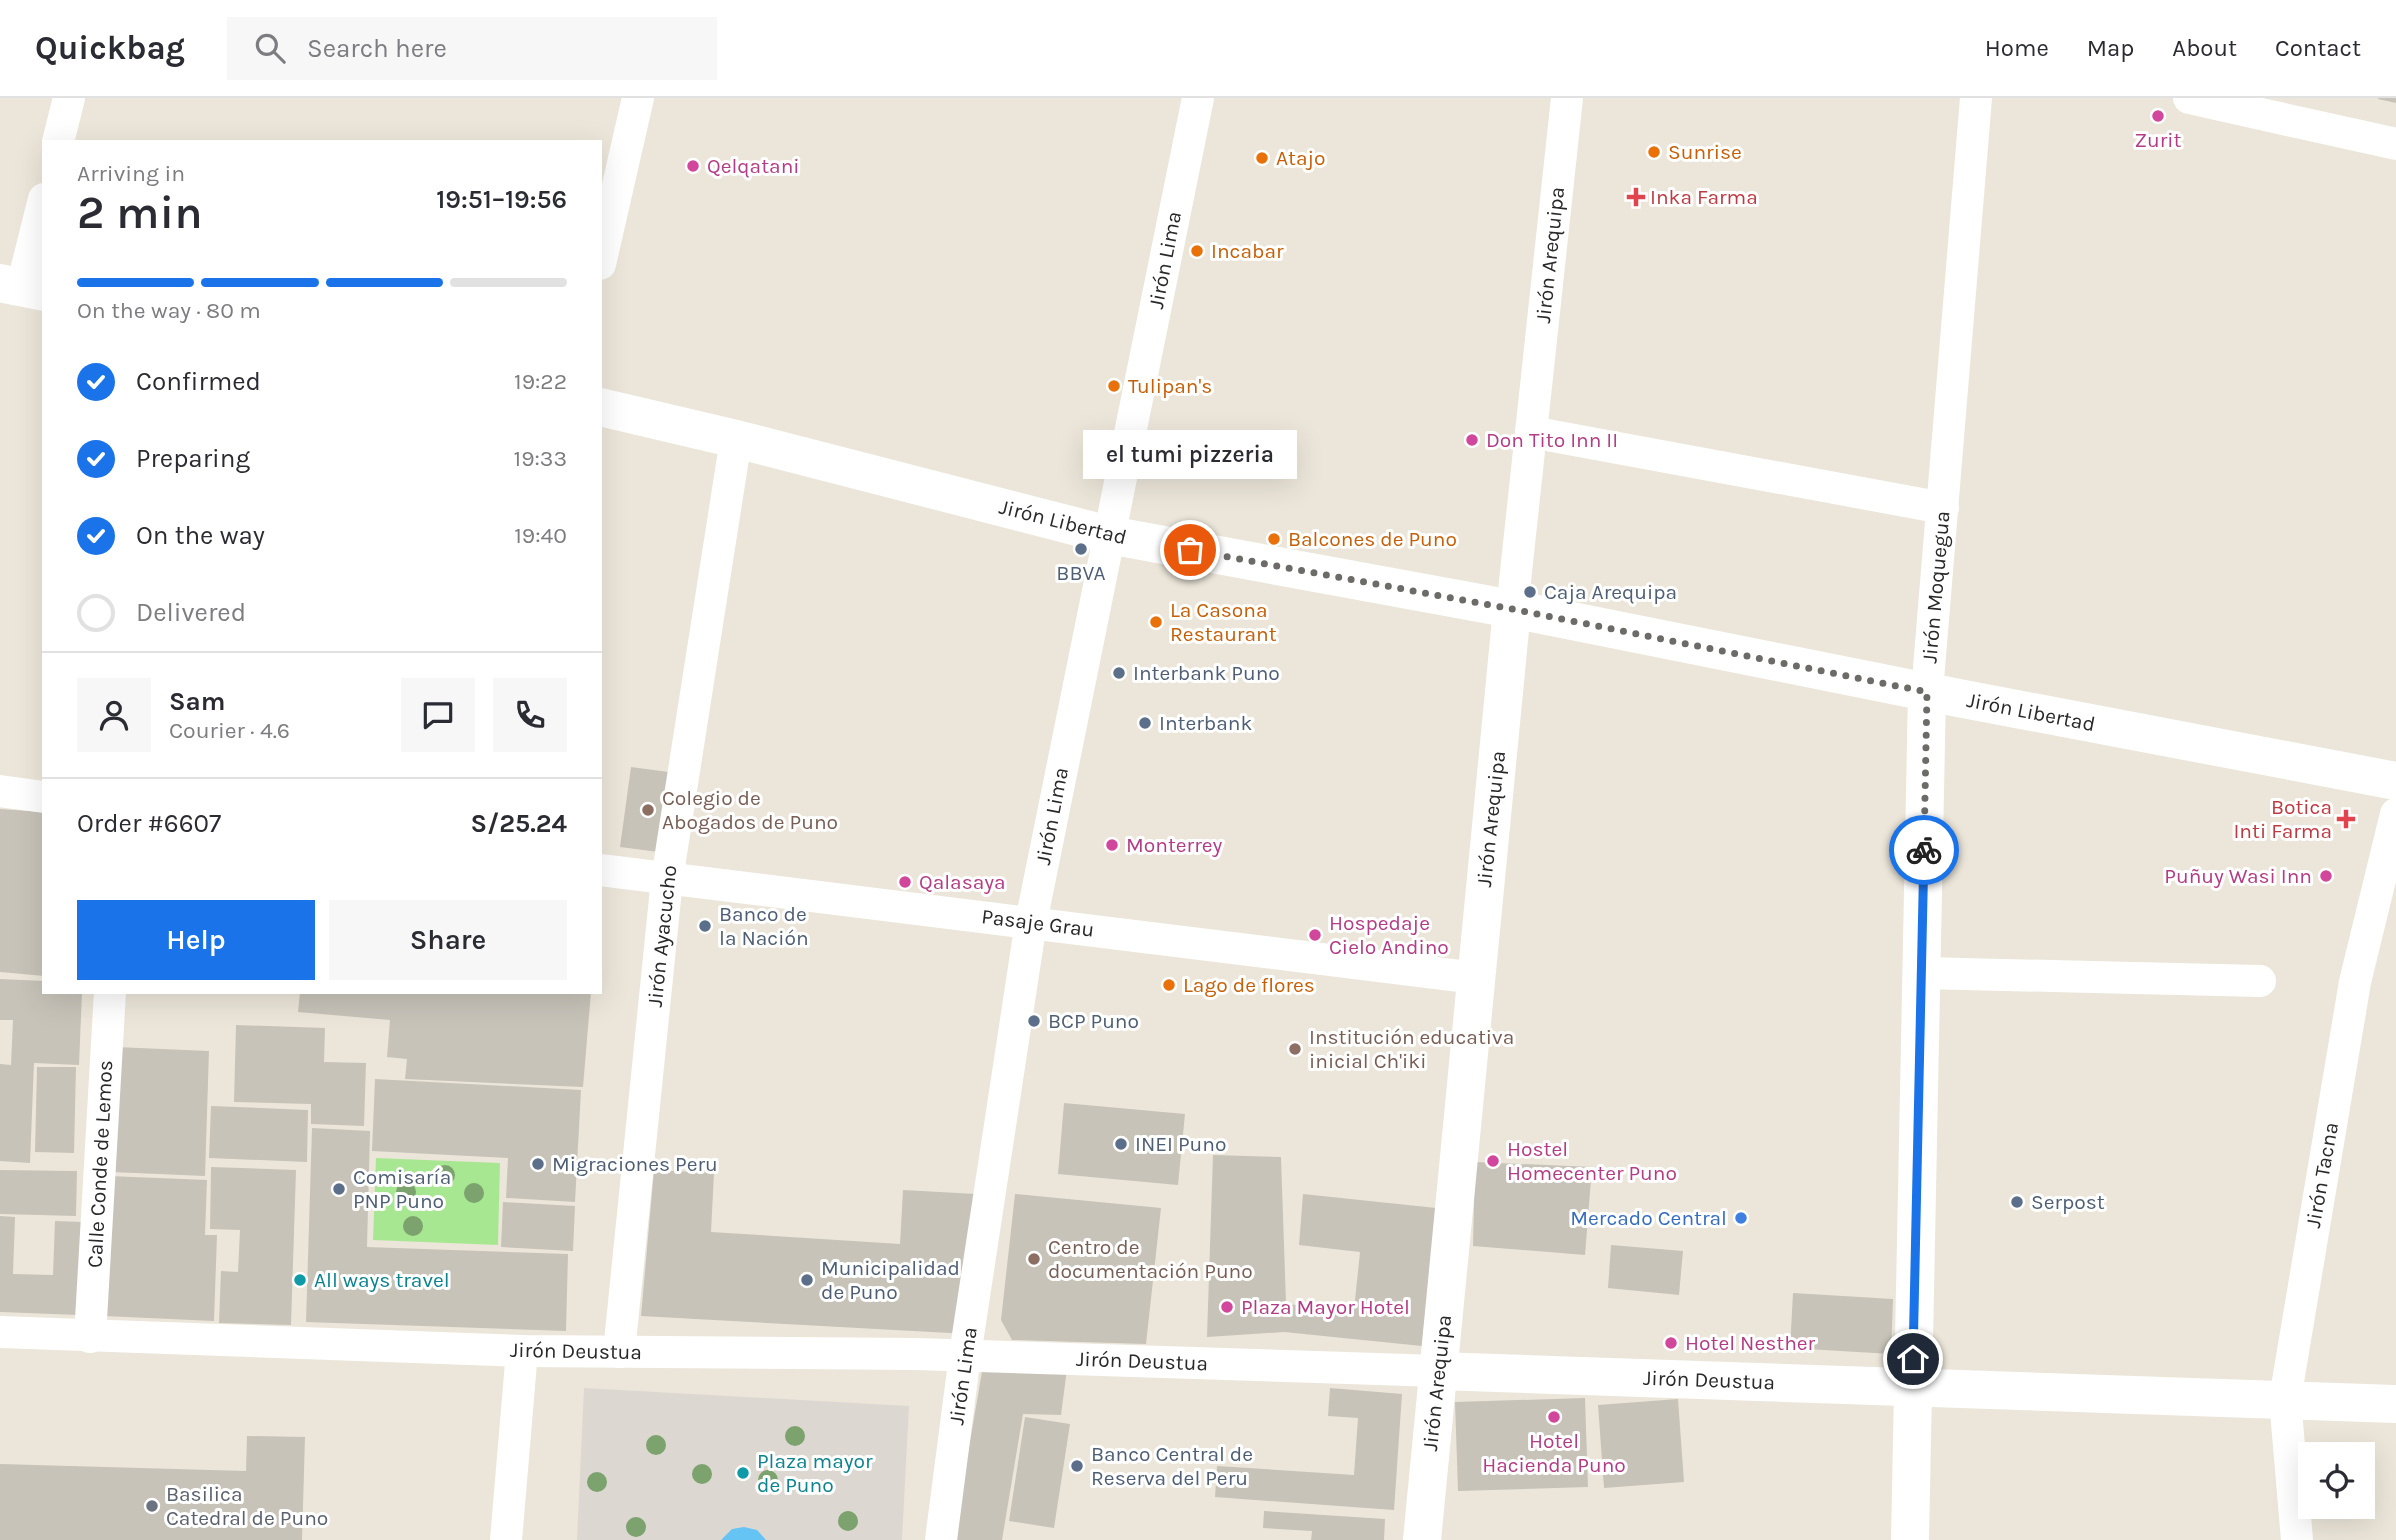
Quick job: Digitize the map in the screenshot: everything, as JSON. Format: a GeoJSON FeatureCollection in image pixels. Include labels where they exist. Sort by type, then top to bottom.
{"type":"FeatureCollection","features":[{"type":"Feature","properties":{"kind":"street"},"geometry":{"type":"LineString","coordinates":[[58,140],[69,98]]}},
{"type":"Feature","properties":{"kind":"street"},"geometry":{"type":"LineString","coordinates":[[602,255],[638,98]]}},
{"type":"Feature","properties":{"kind":"street","name":"Jirón Lima"},"geometry":{"type":"LineString","coordinates":[[941,1540],[965,1355],[1031,922],[1198,98]]}},
{"type":"Feature","properties":{"kind":"street","name":"Jirón Arequipa"},"geometry":{"type":"LineString","coordinates":[[1422,1540],[1512,609],[1567,98]]}},
{"type":"Feature","properties":{"kind":"street","name":"Jirón Moquegua"},"geometry":{"type":"LineString","coordinates":[[1910,1540],[1927,692],[1976,98]]}},
{"type":"Feature","properties":{"kind":"street"},"geometry":{"type":"LineString","coordinates":[[2189,98],[2396,144]]}},
{"type":"Feature","properties":{"kind":"street"},"geometry":{"type":"LineString","coordinates":[[22,288],[42,207]]}},
{"type":"Feature","properties":{"kind":"street","name":"Jirón Libertad"},"geometry":{"type":"LineString","coordinates":[[602,407],[736,439],[1109,535],[1512,609],[1927,692],[2396,781]]}},
{"type":"Feature","properties":{"kind":"street"},"geometry":{"type":"LineString","coordinates":[[1531,432],[1942,508]]}},
{"type":"Feature","properties":{"kind":"street","name":"Jirón Ayacucho"},"geometry":{"type":"LineString","coordinates":[[619,1352],[667,879],[736,439]]}},
{"type":"Feature","properties":{"kind":"street"},"geometry":{"type":"LineString","coordinates":[[0,791],[42,797]]}},
{"type":"Feature","properties":{"kind":"street","name":"Jirón Tacna"},"geometry":{"type":"LineString","coordinates":[[2297,1540],[2285,1399],[2355,982],[2396,814]]}},
{"type":"Feature","properties":{"kind":"street","name":"Pasaje Grau"},"geometry":{"type":"LineString","coordinates":[[602,870],[1476,978]]}},
{"type":"Feature","properties":{"kind":"street"},"geometry":{"type":"LineString","coordinates":[[1922,973],[2260,981]]}},
{"type":"Feature","properties":{"kind":"street","name":"Calle Conde de Lemos"},"geometry":{"type":"LineString","coordinates":[[90,1337],[110,994]]}},
{"type":"Feature","properties":{"kind":"street","name":"Jirón Deustua"},"geometry":{"type":"LineString","coordinates":[[0,1332],[522,1351],[965,1355],[2396,1404]]}},
{"type":"Feature","properties":{"kind":"street"},"geometry":{"type":"LineString","coordinates":[[506,1540],[522,1351]]}},
{"type":"Feature","properties":{"kind":"green space"},"geometry":{"type":"Polygon","coordinates":[[[376,1158],[500,1163],[498,1245],[373,1240],[376,1158]]]}},
{"type":"Feature","properties":{"kind":"shaded area","name":"Plaza mayor de Puno"},"geometry":{"type":"Polygon","coordinates":[[[584,1388],[909,1406],[902,1540],[577,1540],[584,1388]]]}},
{"type":"Feature","properties":{"kind":"water"},"geometry":{"type":"Polygon","coordinates":[[[744,1527],[757,1530],[766,1540],[721,1540],[732,1529],[744,1527]]]}},
{"type":"Feature","properties":{"kind":"building"},"geometry":{"type":"Polygon","coordinates":[[[2396,98],[2396,103],[2378,99],[2396,98]]]}},
{"type":"Feature","properties":{"kind":"building","name":"Colegio de Abogados de Puno"},"geometry":{"type":"Polygon","coordinates":[[[631,767],[676,773],[666,853],[620,847],[631,767]]]}},
{"type":"Feature","properties":{"kind":"building"},"geometry":{"type":"Polygon","coordinates":[[[0,809],[42,812],[42,976],[0,972],[0,809]]]}},
{"type":"Feature","properties":{"kind":"building"},"geometry":{"type":"Polygon","coordinates":[[[0,979],[42,981],[42,994],[82,994],[79,1065],[34,1063],[30,1163],[0,1161],[0,1064],[11,1065],[13,1020],[0,1020],[0,979]]]}},
{"type":"Feature","properties":{"kind":"building"},"geometry":{"type":"Polygon","coordinates":[[[300,994],[591,994],[583,1087],[405,1079],[407,1059],[387,1057],[390,1020],[298,1012],[300,994]]]}},
{"type":"Feature","properties":{"kind":"building"},"geometry":{"type":"Polygon","coordinates":[[[236,1025],[325,1028],[324,1062],[366,1063],[364,1126],[311,1124],[311,1104],[234,1102],[236,1025]]]}},
{"type":"Feature","properties":{"kind":"building"},"geometry":{"type":"Polygon","coordinates":[[[116,1047],[209,1051],[205,1176],[111,1172],[116,1047]]]}},
{"type":"Feature","properties":{"kind":"building"},"geometry":{"type":"Polygon","coordinates":[[[37,1067],[76,1067],[74,1153],[35,1152],[37,1067]]]}},
{"type":"Feature","properties":{"kind":"building"},"geometry":{"type":"Polygon","coordinates":[[[375,1079],[581,1090],[575,1202],[506,1198],[508,1158],[372,1151],[375,1079]]]}},
{"type":"Feature","properties":{"kind":"building","name":"INEI Puno"},"geometry":{"type":"Polygon","coordinates":[[[1064,1103],[1185,1114],[1178,1185],[1058,1174],[1064,1103]]]}},
{"type":"Feature","properties":{"kind":"building"},"geometry":{"type":"Polygon","coordinates":[[[211,1106],[308,1110],[307,1162],[209,1158],[211,1106]]]}},
{"type":"Feature","properties":{"kind":"building","name":"Comisaría PNP Puno"},"geometry":{"type":"Polygon","coordinates":[[[312,1128],[370,1131],[367,1247],[568,1254],[566,1331],[306,1322],[312,1128]]]}},
{"type":"Feature","properties":{"kind":"building"},"geometry":{"type":"Polygon","coordinates":[[[1213,1155],[1281,1157],[1286,1304],[1354,1310],[1360,1252],[1299,1245],[1303,1194],[1436,1208],[1422,1346],[1284,1332],[1207,1337],[1213,1155]]]}},
{"type":"Feature","properties":{"kind":"building"},"geometry":{"type":"Polygon","coordinates":[[[1475,1162],[1592,1167],[1585,1255],[1473,1246],[1475,1162]]]}},
{"type":"Feature","properties":{"kind":"building"},"geometry":{"type":"Polygon","coordinates":[[[211,1167],[296,1170],[291,1325],[219,1323],[221,1271],[238,1272],[240,1230],[210,1229],[211,1167]]]}},
{"type":"Feature","properties":{"kind":"building"},"geometry":{"type":"Polygon","coordinates":[[[0,1170],[77,1171],[76,1216],[0,1214],[0,1170]]]}},
{"type":"Feature","properties":{"kind":"building","name":"Municipalidad de Puno"},"geometry":{"type":"Polygon","coordinates":[[[654,1170],[714,1173],[711,1232],[900,1244],[903,1190],[976,1194],[968,1334],[641,1316],[654,1170]]]}},
{"type":"Feature","properties":{"kind":"building"},"geometry":{"type":"Polygon","coordinates":[[[109,1176],[207,1180],[205,1235],[217,1235],[214,1321],[104,1316],[109,1176]]]}},
{"type":"Feature","properties":{"kind":"building"},"geometry":{"type":"Polygon","coordinates":[[[1015,1194],[1161,1208],[1146,1344],[1012,1340],[1001,1320],[1015,1194]]]}},
{"type":"Feature","properties":{"kind":"building"},"geometry":{"type":"Polygon","coordinates":[[[503,1202],[575,1206],[573,1251],[501,1247],[503,1202]]]}},
{"type":"Feature","properties":{"kind":"building"},"geometry":{"type":"Polygon","coordinates":[[[0,1216],[15,1217],[13,1274],[53,1275],[55,1221],[82,1222],[79,1315],[0,1312],[0,1216]]]}},
{"type":"Feature","properties":{"kind":"building"},"geometry":{"type":"Polygon","coordinates":[[[1611,1245],[1683,1251],[1679,1295],[1608,1288],[1611,1245]]]}},
{"type":"Feature","properties":{"kind":"building"},"geometry":{"type":"Polygon","coordinates":[[[1793,1293],[1893,1299],[1891,1354],[1790,1348],[1793,1293]]]}},
{"type":"Feature","properties":{"kind":"building"},"geometry":{"type":"Polygon","coordinates":[[[983,1366],[1067,1369],[1061,1415],[1023,1414],[1002,1540],[953,1540],[983,1366]]]}},
{"type":"Feature","properties":{"kind":"building"},"geometry":{"type":"Polygon","coordinates":[[[1330,1388],[1402,1394],[1394,1510],[1215,1497],[1217,1466],[1354,1475],[1358,1418],[1328,1416],[1330,1388]]]}},
{"type":"Feature","properties":{"kind":"building"},"geometry":{"type":"Polygon","coordinates":[[[1585,1398],[1588,1487],[1458,1491],[1455,1402],[1585,1398]]]}},
{"type":"Feature","properties":{"kind":"building"},"geometry":{"type":"Polygon","coordinates":[[[1678,1399],[1684,1482],[1604,1488],[1598,1405],[1678,1399]]]}},
{"type":"Feature","properties":{"kind":"building"},"geometry":{"type":"Polygon","coordinates":[[[1025,1417],[1070,1424],[1054,1528],[1009,1521],[1025,1417]]]}},
{"type":"Feature","properties":{"kind":"building","name":"Basilica Catedral de Puno"},"geometry":{"type":"Polygon","coordinates":[[[247,1436],[305,1437],[302,1540],[0,1540],[0,1464],[246,1471],[247,1436]]]}},
{"type":"Feature","properties":{"kind":"building"},"geometry":{"type":"Polygon","coordinates":[[[1264,1511],[1385,1519],[1384,1540],[1311,1540],[1312,1531],[1263,1528],[1264,1511]]]}},
{"type":"Feature","properties":{"kind":"way so far"},"geometry":{"type":"LineString","coordinates":[[1190,550],[1512,609],[1927,692],[1924,850]]}},
{"type":"Feature","properties":{"kind":"place","name":"Zurit"},"geometry":{"type":"Point","coordinates":[2158,116]}},
{"type":"Feature","properties":{"kind":"place","name":"Sunrise"},"geometry":{"type":"Point","coordinates":[1654,152]}},
{"type":"Feature","properties":{"kind":"place","name":"Atajo"},"geometry":{"type":"Point","coordinates":[1262,158]}},
{"type":"Feature","properties":{"kind":"place","name":"Qelqatani"},"geometry":{"type":"Point","coordinates":[693,166]}},
{"type":"Feature","properties":{"kind":"place","name":"Inka Farma"},"geometry":{"type":"Point","coordinates":[1636,197]}},
{"type":"Feature","properties":{"kind":"place","name":"Incabar"},"geometry":{"type":"Point","coordinates":[1197,251]}},
{"type":"Feature","properties":{"kind":"place","name":"Tulipan's"},"geometry":{"type":"Point","coordinates":[1114,386]}},
{"type":"Feature","properties":{"kind":"place","name":"Don Tito Inn II"},"geometry":{"type":"Point","coordinates":[1472,440]}},
{"type":"Feature","properties":{"kind":"place","name":"Balcones de Puno"},"geometry":{"type":"Point","coordinates":[1274,539]}},
{"type":"Feature","properties":{"kind":"place","name":"BBVA"},"geometry":{"type":"Point","coordinates":[1081,549]}},
{"type":"Feature","properties":{"kind":"place","name":"el tumi pizzeria"},"geometry":{"type":"Point","coordinates":[1190,550]}},
{"type":"Feature","properties":{"kind":"place","name":"Caja Arequipa"},"geometry":{"type":"Point","coordinates":[1530,592]}},
{"type":"Feature","properties":{"kind":"place","name":"La Casona Restaurant"},"geometry":{"type":"Point","coordinates":[1156,622]}},
{"type":"Feature","properties":{"kind":"place","name":"Interbank Puno"},"geometry":{"type":"Point","coordinates":[1119,673]}},
{"type":"Feature","properties":{"kind":"place","name":"Interbank"},"geometry":{"type":"Point","coordinates":[1145,723]}},
{"type":"Feature","properties":{"kind":"place","name":"Colegio de Abogados de Puno"},"geometry":{"type":"Point","coordinates":[648,810]}},
{"type":"Feature","properties":{"kind":"place","name":"Botica Inti Farma"},"geometry":{"type":"Point","coordinates":[2346,819]}},
{"type":"Feature","properties":{"kind":"place","name":"Monterrey"},"geometry":{"type":"Point","coordinates":[1112,845]}},
{"type":"Feature","properties":{"kind":"place","name":"Puñuy Wasi Inn"},"geometry":{"type":"Point","coordinates":[2326,876]}},
{"type":"Feature","properties":{"kind":"place","name":"Qalasaya"},"geometry":{"type":"Point","coordinates":[905,882]}},
{"type":"Feature","properties":{"kind":"place","name":"Banco de la Nación"},"geometry":{"type":"Point","coordinates":[705,926]}},
{"type":"Feature","properties":{"kind":"place","name":"Hospedaje Cielo Andino"},"geometry":{"type":"Point","coordinates":[1315,935]}},
{"type":"Feature","properties":{"kind":"place","name":"Lago de flores"},"geometry":{"type":"Point","coordinates":[1169,985]}},
{"type":"Feature","properties":{"kind":"place","name":"BCP Puno"},"geometry":{"type":"Point","coordinates":[1034,1021]}},
{"type":"Feature","properties":{"kind":"place","name":"Institución educativa inicial Ch'iki"},"geometry":{"type":"Point","coordinates":[1295,1049]}},
{"type":"Feature","properties":{"kind":"place","name":"INEI Puno"},"geometry":{"type":"Point","coordinates":[1121,1144]}},
{"type":"Feature","properties":{"kind":"place","name":"Hostel Homecenter Puno"},"geometry":{"type":"Point","coordinates":[1493,1161]}},
{"type":"Feature","properties":{"kind":"place","name":"Migraciones Peru"},"geometry":{"type":"Point","coordinates":[538,1164]}},
{"type":"Feature","properties":{"kind":"place","name":"Comisaría PNP Puno"},"geometry":{"type":"Point","coordinates":[339,1189]}},
{"type":"Feature","properties":{"kind":"place","name":"Serpost"},"geometry":{"type":"Point","coordinates":[2017,1202]}},
{"type":"Feature","properties":{"kind":"place","name":"Mercado Central"},"geometry":{"type":"Point","coordinates":[1741,1218]}},
{"type":"Feature","properties":{"kind":"place","name":"Centro de documentación Puno"},"geometry":{"type":"Point","coordinates":[1034,1259]}},
{"type":"Feature","properties":{"kind":"place","name":"All ways travel"},"geometry":{"type":"Point","coordinates":[300,1280]}},
{"type":"Feature","properties":{"kind":"place","name":"Municipalidad de Puno"},"geometry":{"type":"Point","coordinates":[807,1280]}},
{"type":"Feature","properties":{"kind":"place","name":"Plaza Mayor Hotel"},"geometry":{"type":"Point","coordinates":[1227,1307]}},
{"type":"Feature","properties":{"kind":"place","name":"Hotel Nesther"},"geometry":{"type":"Point","coordinates":[1671,1343]}},
{"type":"Feature","properties":{"kind":"place","name":"Hotel Hacienda Puno"},"geometry":{"type":"Point","coordinates":[1554,1417]}},
{"type":"Feature","properties":{"kind":"place","name":"Banco Central de Reserva del Peru"},"geometry":{"type":"Point","coordinates":[1077,1466]}},
{"type":"Feature","properties":{"kind":"place","name":"Plaza mayor de Puno"},"geometry":{"type":"Point","coordinates":[743,1473]}},
{"type":"Feature","properties":{"kind":"place","name":"Basilica Catedral de Puno"},"geometry":{"type":"Point","coordinates":[152,1506]}},
{"type":"Feature","properties":{"kind":"route"},"geometry":{"type":"LineString","coordinates":[[1913,1359],[1924,850]]}}]}
